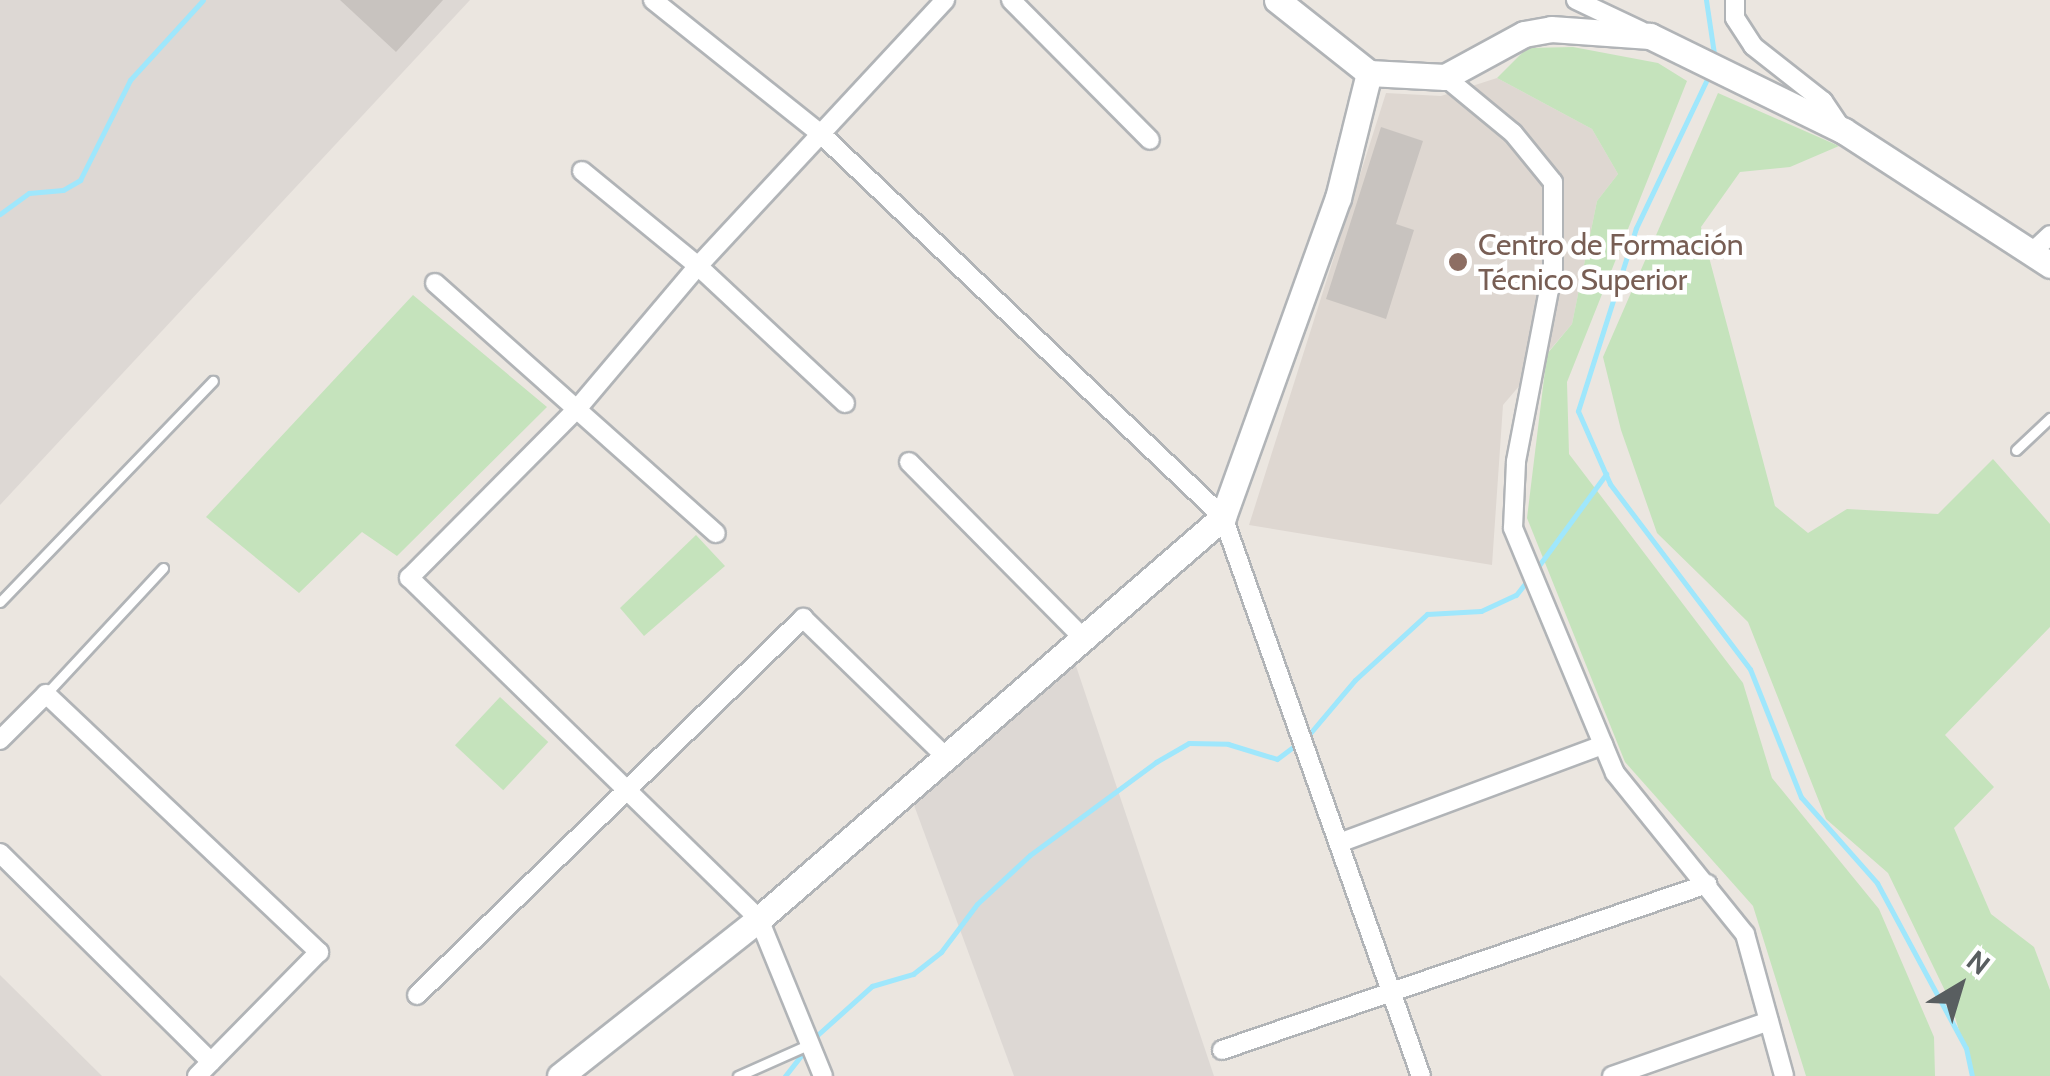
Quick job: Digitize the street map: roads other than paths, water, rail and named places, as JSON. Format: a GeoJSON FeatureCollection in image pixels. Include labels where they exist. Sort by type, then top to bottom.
{"type":"FeatureCollection","features":[{"type":"Feature","properties":{"kind":"street"},"geometry":{"type":"LineString","coordinates":[[652,0],[822,135],[1223,517],[1421,1076]]}},
{"type":"Feature","properties":{"kind":"street"},"geometry":{"type":"LineString","coordinates":[[823,1076],[759,919],[626,796],[409,578],[576,409],[698,266],[945,0]]}},
{"type":"Feature","properties":{"kind":"street"},"geometry":{"type":"LineString","coordinates":[[1011,0],[1150,140]]}},
{"type":"Feature","properties":{"kind":"street"},"geometry":{"type":"LineString","coordinates":[[1277,0],[1369,73],[1446,77],[1524,34],[1650,36]]}},
{"type":"Feature","properties":{"kind":"street"},"geometry":{"type":"LineString","coordinates":[[1576,0],[1676,53],[1844,131],[2044,251]]}},
{"type":"Feature","properties":{"kind":"street"},"geometry":{"type":"LineString","coordinates":[[1736,0],[1734,18],[1753,46],[1823,100],[1844,131]]}},
{"type":"Feature","properties":{"kind":"street"},"geometry":{"type":"LineString","coordinates":[[560,1076],[759,919],[1223,517],[1326,235],[1369,73]]}},
{"type":"Feature","properties":{"kind":"street"},"geometry":{"type":"LineString","coordinates":[[1446,77],[1512,133],[1553,182],[1553,269],[1516,462],[1514,528],[1616,774],[1745,934],[1784,1076]]}},
{"type":"Feature","properties":{"kind":"street"},"geometry":{"type":"LineString","coordinates":[[582,171],[698,266],[845,403]]}},
{"type":"Feature","properties":{"kind":"street"},"geometry":{"type":"LineString","coordinates":[[435,282],[716,533]]}},
{"type":"Feature","properties":{"kind":"street"},"geometry":{"type":"LineString","coordinates":[[909,462],[1084,638]]}},
{"type":"Feature","properties":{"kind":"street"},"geometry":{"type":"LineString","coordinates":[[417,995],[626,796],[803,618],[944,755]]}},
{"type":"Feature","properties":{"kind":"street"},"geometry":{"type":"LineString","coordinates":[[0,740],[46,694],[319,952],[197,1076]]}},
{"type":"Feature","properties":{"kind":"street"},"geometry":{"type":"LineString","coordinates":[[1339,843],[1603,745]]}},
{"type":"Feature","properties":{"kind":"street"},"geometry":{"type":"LineString","coordinates":[[0,853],[211,1062]]}},
{"type":"Feature","properties":{"kind":"street"},"geometry":{"type":"LineString","coordinates":[[1222,1050],[1707,884]]}},
{"type":"Feature","properties":{"kind":"street"},"geometry":{"type":"LineString","coordinates":[[1612,1076],[1768,1021]]}},
{"type":"Feature","properties":{"kind":"lane"},"geometry":{"type":"LineString","coordinates":[[0,602],[213,381]]}},
{"type":"Feature","properties":{"kind":"lane"},"geometry":{"type":"LineString","coordinates":[[2016,450],[2050,418]]}},
{"type":"Feature","properties":{"kind":"lane"},"geometry":{"type":"LineString","coordinates":[[46,694],[162,568]]}},
{"type":"Feature","properties":{"kind":"lane"},"geometry":{"type":"LineString","coordinates":[[738,1076],[810,1044]]}},
{"type":"Feature","properties":{"kind":"waterway"},"geometry":{"type":"LineString","coordinates":[[0,214],[29,193],[63,190],[80,180],[130,80],[203,0]]}},
{"type":"Feature","properties":{"kind":"waterway"},"geometry":{"type":"LineString","coordinates":[[1706,0],[1715,60]]}},
{"type":"Feature","properties":{"kind":"waterway"},"geometry":{"type":"LineString","coordinates":[[1709,75],[1636,228],[1578,411],[1610,484],[1750,669],[1801,797],[1877,883],[1966,1048],[1972,1076]]}},
{"type":"Feature","properties":{"kind":"waterway"},"geometry":{"type":"LineString","coordinates":[[1537,568],[1606,474]]}},
{"type":"Feature","properties":{"kind":"waterway"},"geometry":{"type":"LineString","coordinates":[[1306,738],[1355,680],[1427,614],[1481,611],[1516,595],[1530,577]]}},
{"type":"Feature","properties":{"kind":"waterway"},"geometry":{"type":"LineString","coordinates":[[814,1038],[872,986],[913,974],[941,952],[977,904],[1030,855],[1156,762],[1189,743],[1228,744],[1277,759],[1297,744]]}},
{"type":"Feature","properties":{"kind":"waterway"},"geometry":{"type":"LineString","coordinates":[[785,1076],[808,1047]]}},
{"type":"Feature","properties":{"kind":"place","name":"Centro de Formación Técnico Superior"},"geometry":{"type":"Point","coordinates":[1458,262]}}]}
